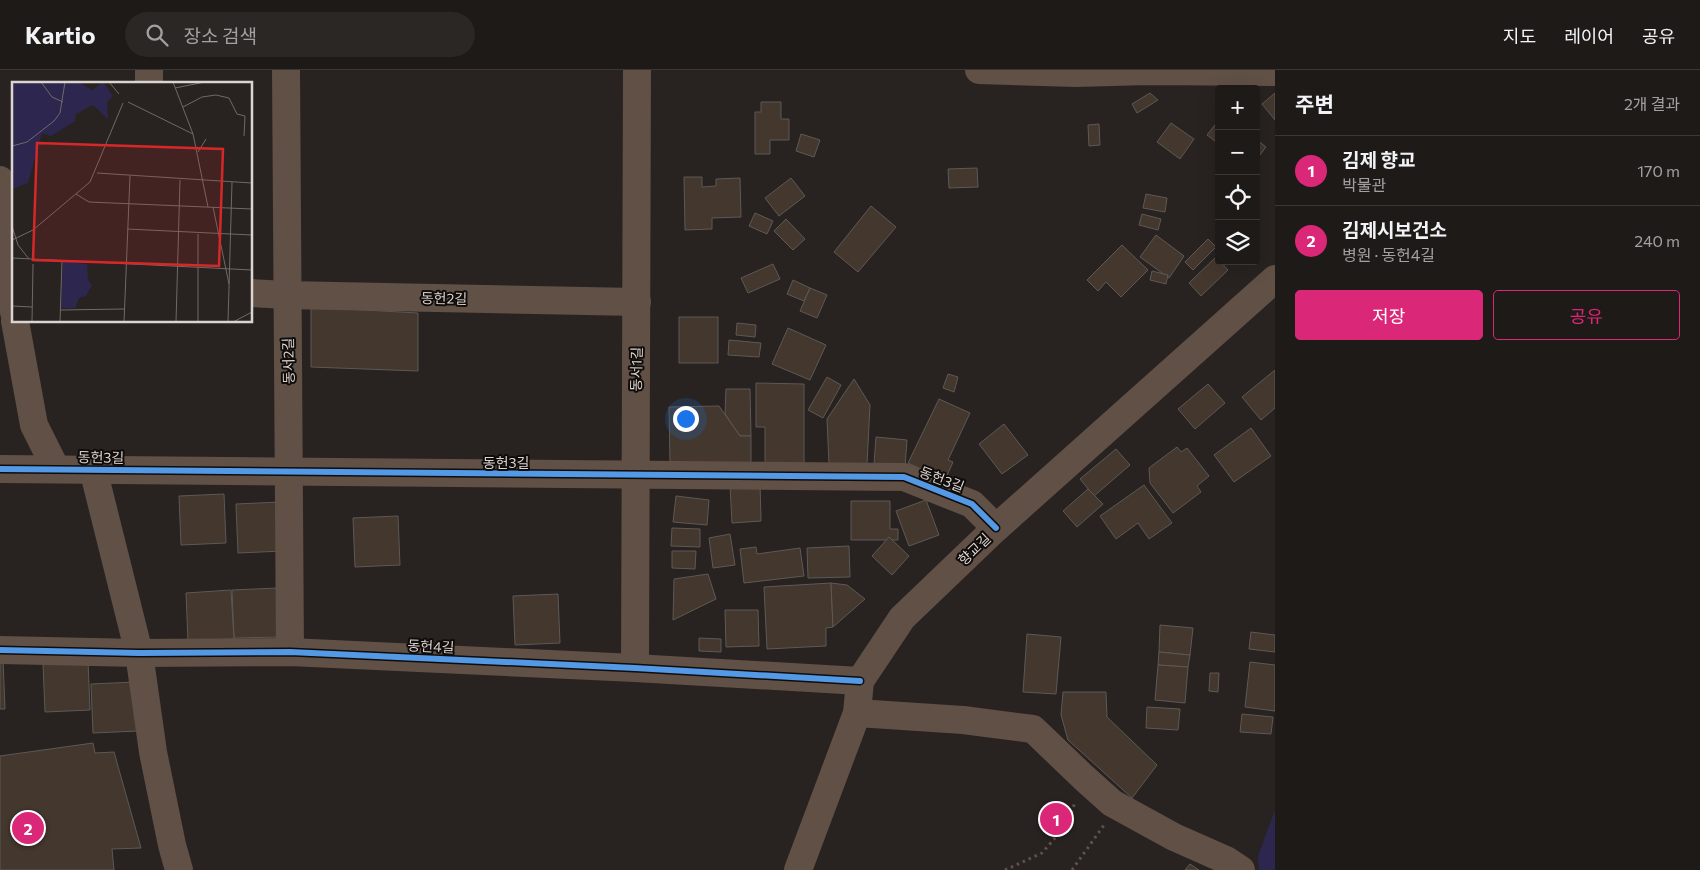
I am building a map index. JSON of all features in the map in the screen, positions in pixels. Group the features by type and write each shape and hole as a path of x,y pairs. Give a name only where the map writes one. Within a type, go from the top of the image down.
{"street":[{"name":"동서2길","path":"286,70 286,295 290,473 290,652"},
{"name":"동서1길","path":"635,668 637,70"},
{"path":"979,70 1275,72"},
{"path":"0,180 4,200 9,294"},
{"name":"향교길","path":"798,870 856,714 860,681 902,618 996,528 1275,279"},
{"name":"동헌2길","path":"252,293 637,302"},
{"path":"15,322 34,425 56,469"},
{"name":"동헌3길","path":"0,469 904,478 972,504 996,528"},
{"path":"93,469 139,653 153,752 176,858 160,870"},
{"name":"동헌4길","path":"0,650 139,653 290,652 635,668 860,681"},
{"path":"856,714 963,720 1033,729 1112,804 1174,837 1226,860 1242,870"}],"path":[{"path":"1005,870 1042,853 1068,822 1083,778"},
{"path":"1072,870 1118,806"}],"shaded area":[{"path":"1275,810 1275,870 1259,870 1258,856"}],"building":[{"path":"1150,93 1158,100 1137,113 1132,104"},
{"path":"1275,93 1275,120 1262,104"},
{"path":"761,102 781,102 781,119 789,119 789,140 770,140 770,154 755,154 755,112 761,112"},
{"path":"1171,123 1194,139 1180,159 1157,142"},
{"path":"1099,124 1100,145 1089,146 1088,125"},
{"path":"1215,125 1215,141 1207,135"},
{"path":"801,134 820,140 814,157 796,151"},
{"path":"1260,142 1266,147 1260,155"},
{"path":"977,168 978,187 949,188 948,169"},
{"path":"684,177 702,177 702,187 716,186 716,179 740,178 741,217 712,218 712,229 685,230"},
{"path":"791,178 805,196 779,216 765,198"},
{"path":"1146,194 1167,198 1165,212 1143,208"},
{"path":"871,206 896,227 858,272 834,252"},
{"path":"755,213 773,221 767,234 749,226"},
{"path":"1142,214 1161,219 1158,230 1139,225"},
{"path":"786,219 805,239 793,250 774,231"},
{"path":"1156,235 1184,256 1169,278 1140,257"},
{"path":"1208,239 1215,246 1193,270 1185,262"},
{"path":"1122,245 1148,270 1121,297 1106,282 1098,291 1087,280"},
{"path":"1215,258 1215,265 1223,265 1228,270 1201,296 1189,283"},
{"path":"773,264 780,279 748,293 741,278"},
{"path":"1152,271 1168,275 1166,284 1150,280"},
{"path":"793,280 810,288 804,301 787,294"},
{"path":"810,288 827,295 817,318 800,311"},
{"path":"311,307 418,313 418,371 311,367"},
{"path":"679,317 718,317 718,363 679,363"},
{"path":"737,323 756,325 755,337 736,335"},
{"path":"788,328 826,345 810,380 772,364"},
{"path":"729,340 761,343 759,357 728,355"},
{"path":"1275,370 1275,408 1261,420 1242,397"},
{"path":"948,374 958,377 954,392 943,388"},
{"path":"827,377 841,385 823,418 808,410"},
{"path":"854,379 870,405 867,464 829,464 827,419"},
{"path":"756,383 804,384 804,463 765,463 765,427 756,427"},
{"path":"1208,384 1225,403 1195,429 1178,409"},
{"path":"726,389 750,389 751,436 740,436 725,414"},
{"path":"939,399 970,413 948,460 953,462 945,480 908,463"},
{"path":"719,406 740,436 751,436 751,463 670,464 669,407"},
{"path":"1004,424 1028,455 1002,474 979,444"},
{"path":"1251,428 1271,456 1234,482 1214,455"},
{"path":"876,437 907,440 905,467 874,464"},
{"path":"1177,447 1181,452 1187,448 1209,476 1197,486 1201,492 1173,513 1150,483 1149,468"},
{"path":"1116,449 1130,465 1094,496 1080,479"},
{"path":"760,483 761,521 732,523 730,485"},
{"path":"1144,485 1172,523 1149,539 1138,523 1116,539 1100,516"},
{"path":"1088,489 1103,504 1077,527 1063,511"},
{"path":"224,494 226,543 181,545 179,496"},
{"path":"676,496 709,500 707,525 673,522"},
{"path":"926,500 939,535 909,546 896,511"},
{"path":"851,501 890,501 890,529 898,529 898,540 851,540"},
{"path":"281,502 283,551 238,553 236,504"},
{"path":"398,516 400,565 355,567 353,518"},
{"path":"672,528 700,529 700,547 671,546"},
{"path":"730,534 735,565 713,568 709,538"},
{"path":"889,537 909,556 892,575 872,556"},
{"path":"849,546 850,577 808,578 807,548"},
{"path":"756,547 757,554 800,548 804,576 744,583 740,549"},
{"path":"672,551 696,551 695,569 672,568"},
{"path":"708,574 716,599 673,620 674,579"},
{"path":"831,583 833,627 826,628 826,646 767,649 764,587"},
{"path":"831,583 847,585 865,599 833,627"},
{"path":"278,588 280,637 234,638 232,590"},
{"path":"231,590 234,639 188,641 186,593"},
{"path":"558,594 560,643 515,645 513,596"},
{"path":"725,610 758,610 759,646 726,647"},
{"path":"1160,625 1193,628 1190,655 1159,652"},
{"path":"1251,632 1275,635 1275,652 1249,649"},
{"path":"1027,634 1061,637 1056,694 1023,692"},
{"path":"699,638 721,639 721,652 699,651"},
{"path":"1159,652 1190,655 1188,667 1158,665"},
{"path":"3,660 5,709 0,709 0,661"},
{"path":"88,661 90,710 45,712 43,663"},
{"path":"1250,662 1275,665 1275,711 1245,707"},
{"path":"1158,665 1188,667 1185,703 1155,700"},
{"path":"1210,673 1219,673 1218,692 1209,691"},
{"path":"136,682 138,731 93,733 91,684"},
{"path":"1063,692 1106,692 1107,717 1157,765 1132,798 1068,740 1061,715"},
{"path":"1147,707 1180,709 1178,730 1146,728"},
{"path":"1242,714 1273,717 1271,734 1240,732"},
{"path":"93,743 95,753 114,752 141,848 112,849 114,870 0,870 0,756"},
{"path":"1190,864 1199,870 1185,870"}],"cycle path":[{"path":"0,469 904,477 972,504 996,528"},
{"path":"0,650 139,653 290,652 635,668 860,681"}],"place":[{"name":"김제 향교","path":"1056,819"},
{"name":"김제시보건소","path":"28,828"}]}
